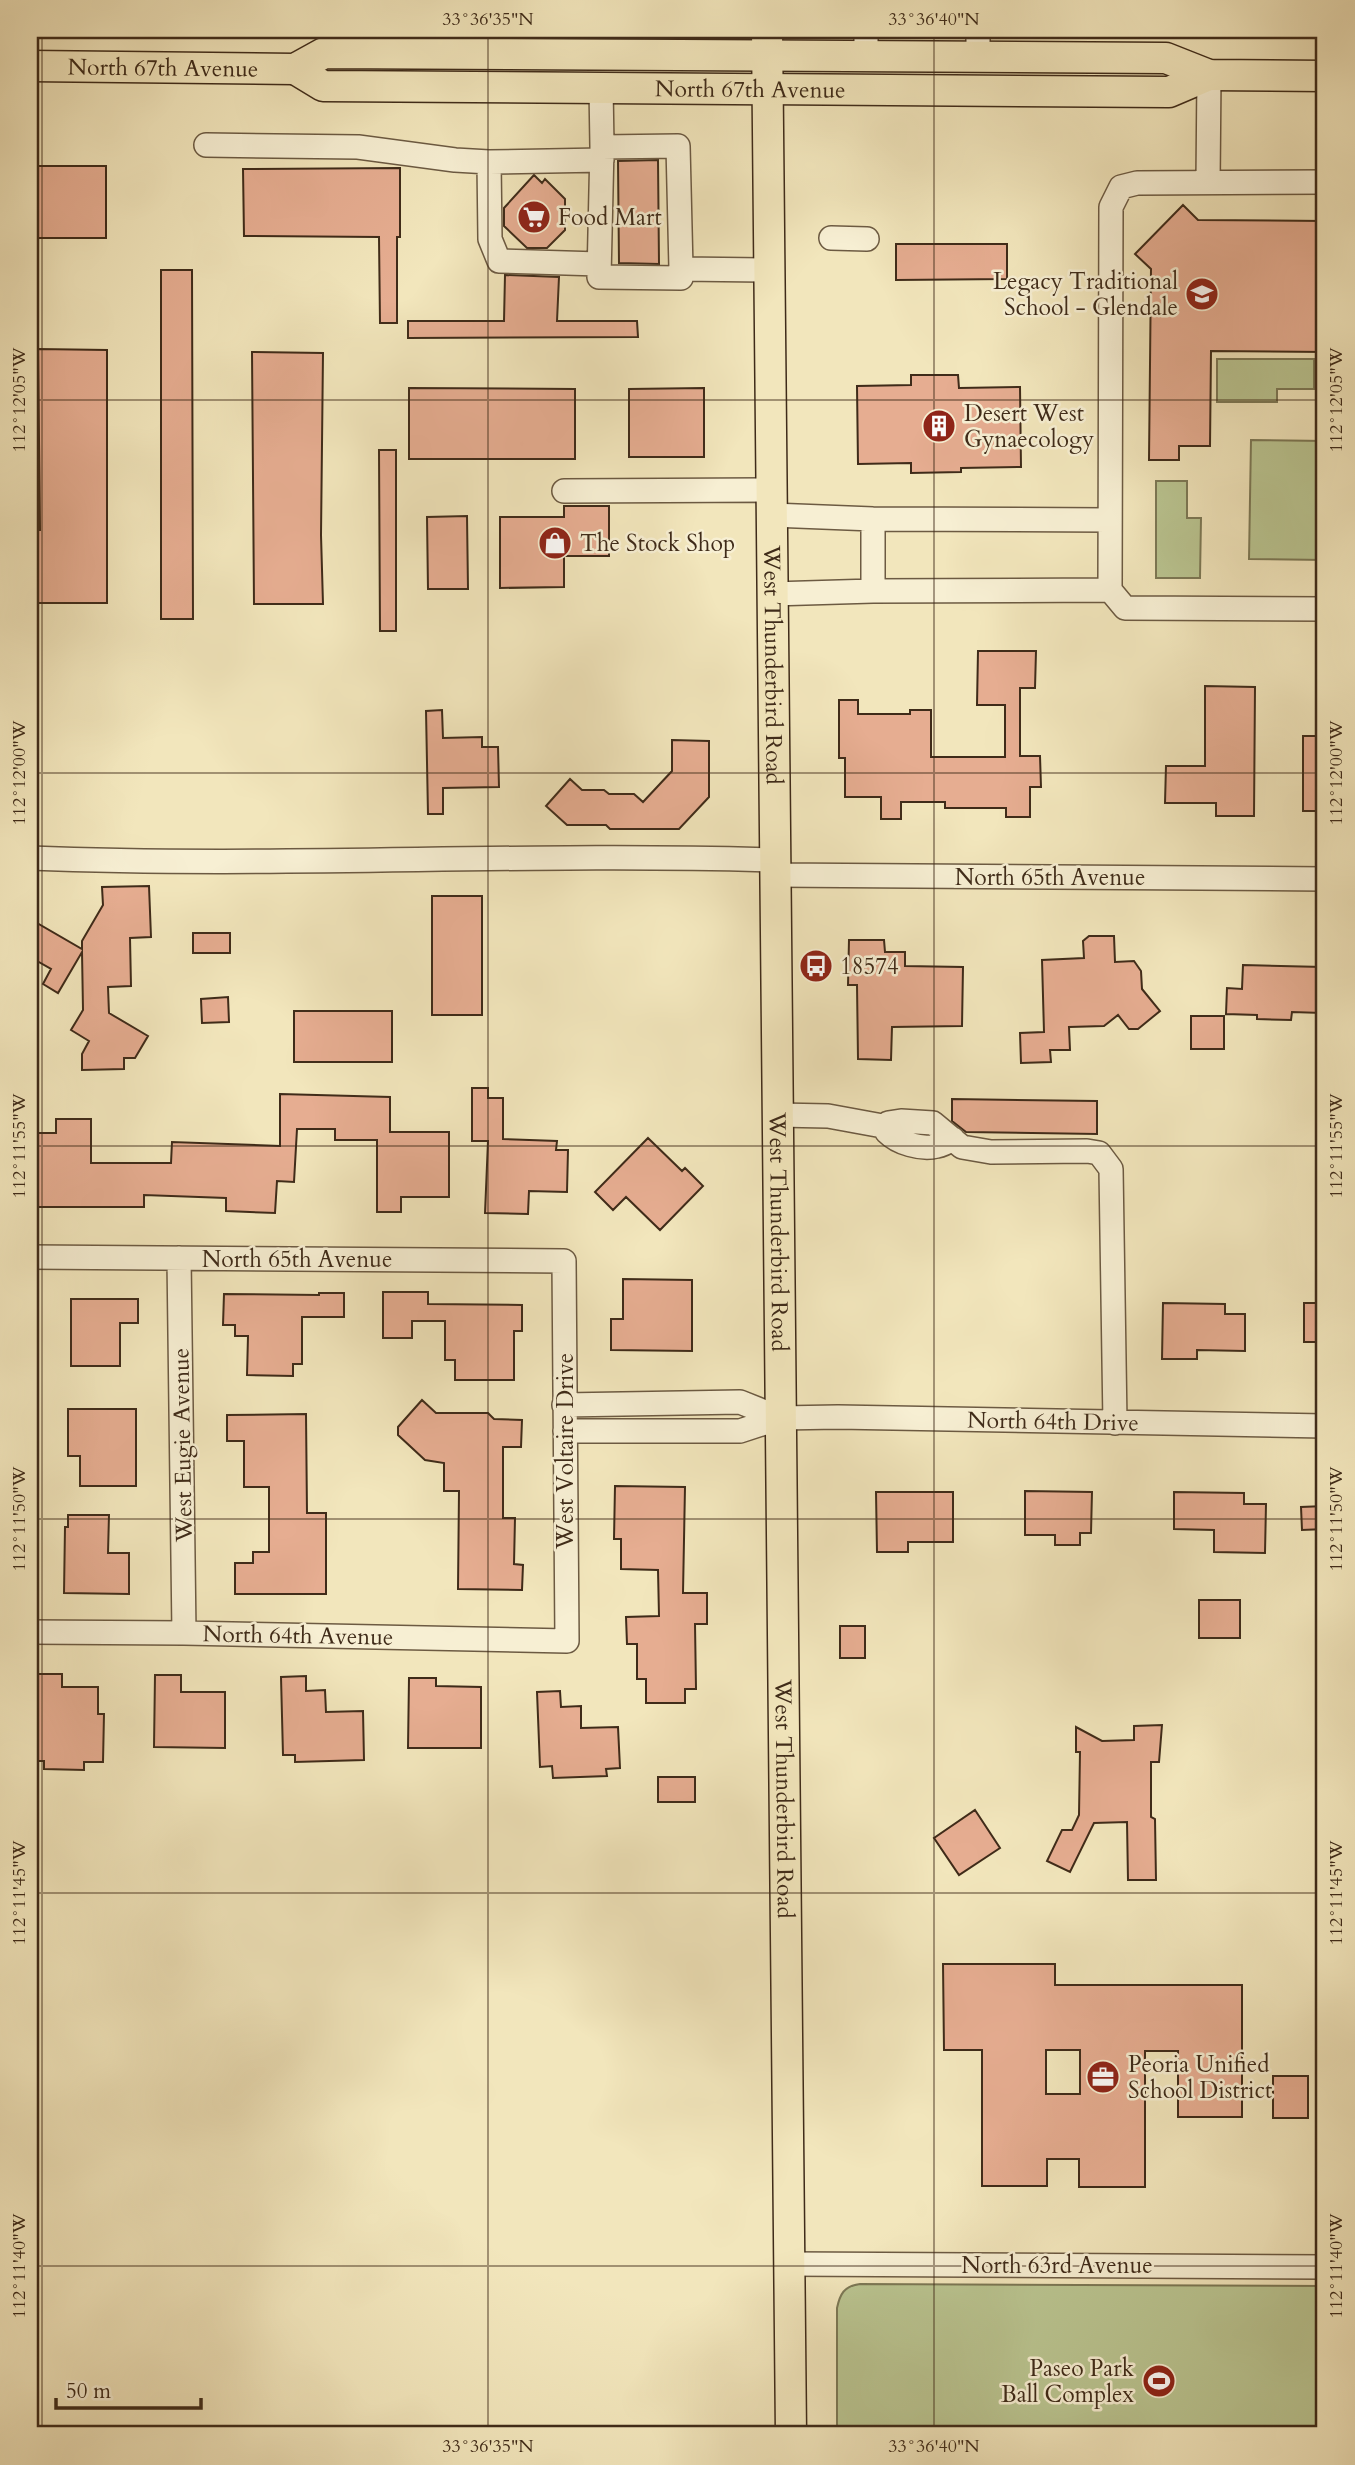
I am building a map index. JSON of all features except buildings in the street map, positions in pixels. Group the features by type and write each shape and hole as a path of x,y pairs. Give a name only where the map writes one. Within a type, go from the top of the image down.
{"main road":[{"name":"North 67th Avenue","path":"30,66 295,69 324,53 452,42 978,43 1166,58 1209,75 1325,76"},
{"name":"West Thunderbird Road","path":"767,43 791,2435"},
{"name":"North 67th Avenue","path":"295,69 323,86 1169,92 1209,75"}],"street":[{"path":"1208,182 1209,75"},
{"path":"206,145 358,147 489,162 602,153 678,146 681,278 599,277 602,153 601,87"},
{"path":"489,162 490,239 499,261 599,264"},
{"path":"1325,182 1137,183 1121,187 1111,207 1109,520 1110,590 1125,608 1325,609"},
{"path":"831,239 867,239"},
{"path":"681,269 769,270"},
{"path":"564,491 772,503 873,519 1109,520"},
{"path":"873,519 873,591"},
{"path":"772,594 1110,590"},
{"name":"North 65th Avenue","path":"30,858 127,861 487,859 775,868 1325,879"},
{"path":"778,1115 828,1116 888,1127 888,1123 901,1121 933,1123 962,1147 991,1152 1099,1153 1111,1169 1115,1423"},
{"name":"North 65th Avenue","path":"30,1257 564,1261"},
{"name":"West Eugie Avenue","path":"179,1258 184,1633"},
{"name":"West Voltaire Drive","path":"564,1261 567,1641"},
{"name":"North 64th Drive","path":"564,1405 740,1402 780,1419"},
{"path":"655,1404 655,1431"},
{"name":"North 64th Drive","path":"565,1431 740,1431 780,1419 1325,1426"},
{"name":"North 64th Avenue","path":"30,1632 567,1641"},
{"name":"North 63rd Avenue","path":"789,2264 1325,2267"}],"green space":[{"path":"1217,359 1314,359 1314,389 1277,389 1277,402 1217,402"},
{"path":"1251,440 1325,441 1325,560 1249,559"},
{"path":"1156,481 1187,481 1187,518 1201,518 1200,578 1156,578"},
{"path":"860,2284 1325,2286 1325,2435 837,2435 837,2308 844,2292"}],"place":[{"name":"Food Mart","path":"534,217"},
{"name":"Legacy Traditional School - Glendale","path":"1202,294"},
{"name":"Desert West Gynaecology","path":"939,426"},
{"name":"The Stock Shop","path":"555,543"},
{"name":"18574","path":"816,966"},
{"name":"Peoria Unified School District","path":"1103,2077"},
{"name":"Paseo Park Ball Complex","path":"1159,2381"}]}
